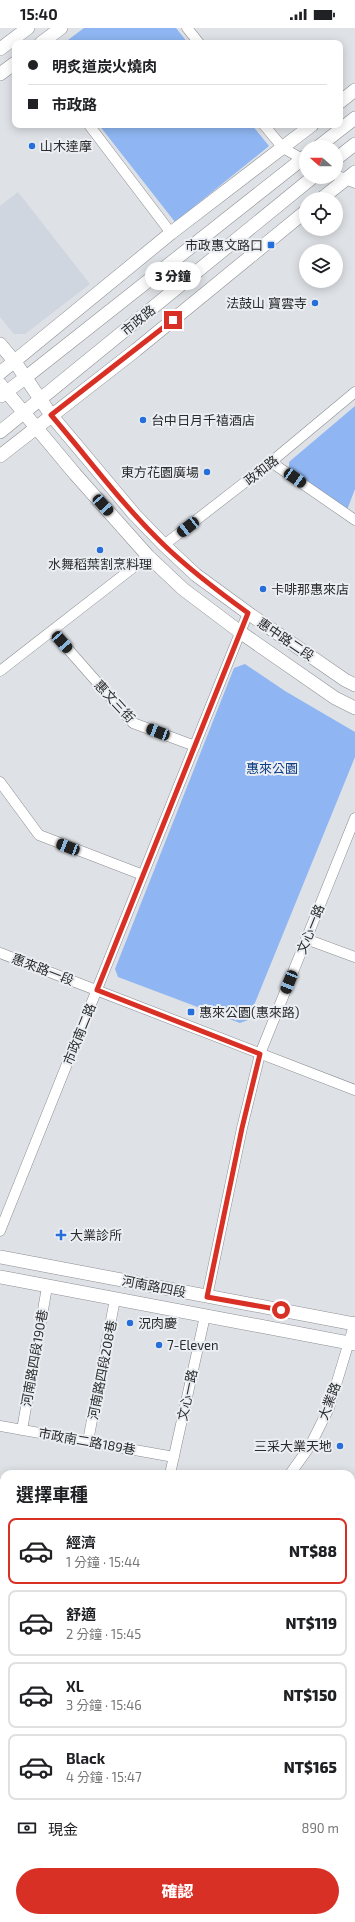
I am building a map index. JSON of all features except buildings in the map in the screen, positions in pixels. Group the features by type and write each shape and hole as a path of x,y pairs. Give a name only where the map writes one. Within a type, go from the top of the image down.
{"street":[{"path":"0,49 28,28"},
{"path":"45,40 61,28"},
{"path":"187,28 197,40"},
{"path":"0,74 12,65"},
{"path":"343,100 355,90"},
{"path":"343,127 355,118"},
{"path":"91,128 171,233"},
{"path":"266,128 283,148 299,156"},
{"path":"0,373 171,233 308,128"},
{"path":"327,140 342,128"},
{"path":"343,153 355,144"},
{"name":"市政路","path":"2,390 26,378 299,164"},
{"path":"330,192 348,177"},
{"name":"市政路","path":"0,432 304,184"},
{"name":"市政路","path":"0,456 136,350 299,217"},
{"name":"惠中路二段","path":"0,344 15,362 51,415 134,514 164,545 196,575 248,613 345,680 355,685"},
{"name":"惠中路二段","path":"2,390 148,556 183,589 240,632 335,698 355,708"},
{"name":"政和路","path":"164,545 271,462 355,392"},
{"path":"271,462 355,520"},
{"path":"0,671 148,556"},
{"name":"市政南二路","path":"0,1231 248,613"},
{"name":"惠文三街","path":"52,631 133,723 194,746"},
{"path":"0,782 39,835 143,875"},
{"name":"文心一路","path":"207,1297 242,1128 260,1054 355,819"},
{"path":"306,939 355,957"},
{"name":"惠來路一段","path":"0,953 355,1090"},
{"name":"河南路四段","path":"0,1257 355,1324"},
{"name":"河南路四段","path":"0,1277 352,1344"},
{"name":"河南路四段190巷","path":"22,1430 47,1286"},
{"name":"河南路四段208巷","path":"88,1441 115,1299"},
{"name":"文心一路","path":"171,1470 205,1316"},
{"name":"大業路","path":"293,1470 310,1446 329,1408 352,1344 355,1324"},
{"name":"市政南二路189巷","path":"0,1426 174,1457"}],"shaded area":[{"path":"18,192 90,284 25,334 14,334 0,317 0,206"}],"green space":[{"path":"84,28 176,28 186,40 68,40"},
{"path":"101,128 254,128 269,146 175,222"},
{"path":"355,406 355,489 347,510 289,469 289,462"},
{"name":"惠來公園","path":"245,664 285,691 355,732 355,757 248,1020 240,1023 118,977 115,969 234,668"}],"place":[{"name":"山木達摩","path":"32,146"},
{"name":"市政惠文路口","path":"271,245"},
{"name":"法鼓山 寶雲寺","path":"315,303"},
{"name":"台中日月千禧酒店","path":"143,420"},
{"name":"東方花園廣場","path":"207,472"},
{"name":"水舞稻葉割烹料理","path":"100,550"},
{"name":"卡啡那惠來店","path":"263,589"},
{"name":"惠來公園(惠來路)","path":"191,1012"},
{"name":"大業診所","path":"61,1235"},
{"name":"況肉慶","path":"130,1323"},
{"name":"7-Eleven","path":"159,1345"},
{"name":"三采大業天地","path":"340,1446"}],"route":[{"path":"173,320 51,415 134,514 164,545 196,575 248,613 97,990 260,1054 242,1128 207,1297 281,1310"}]}
